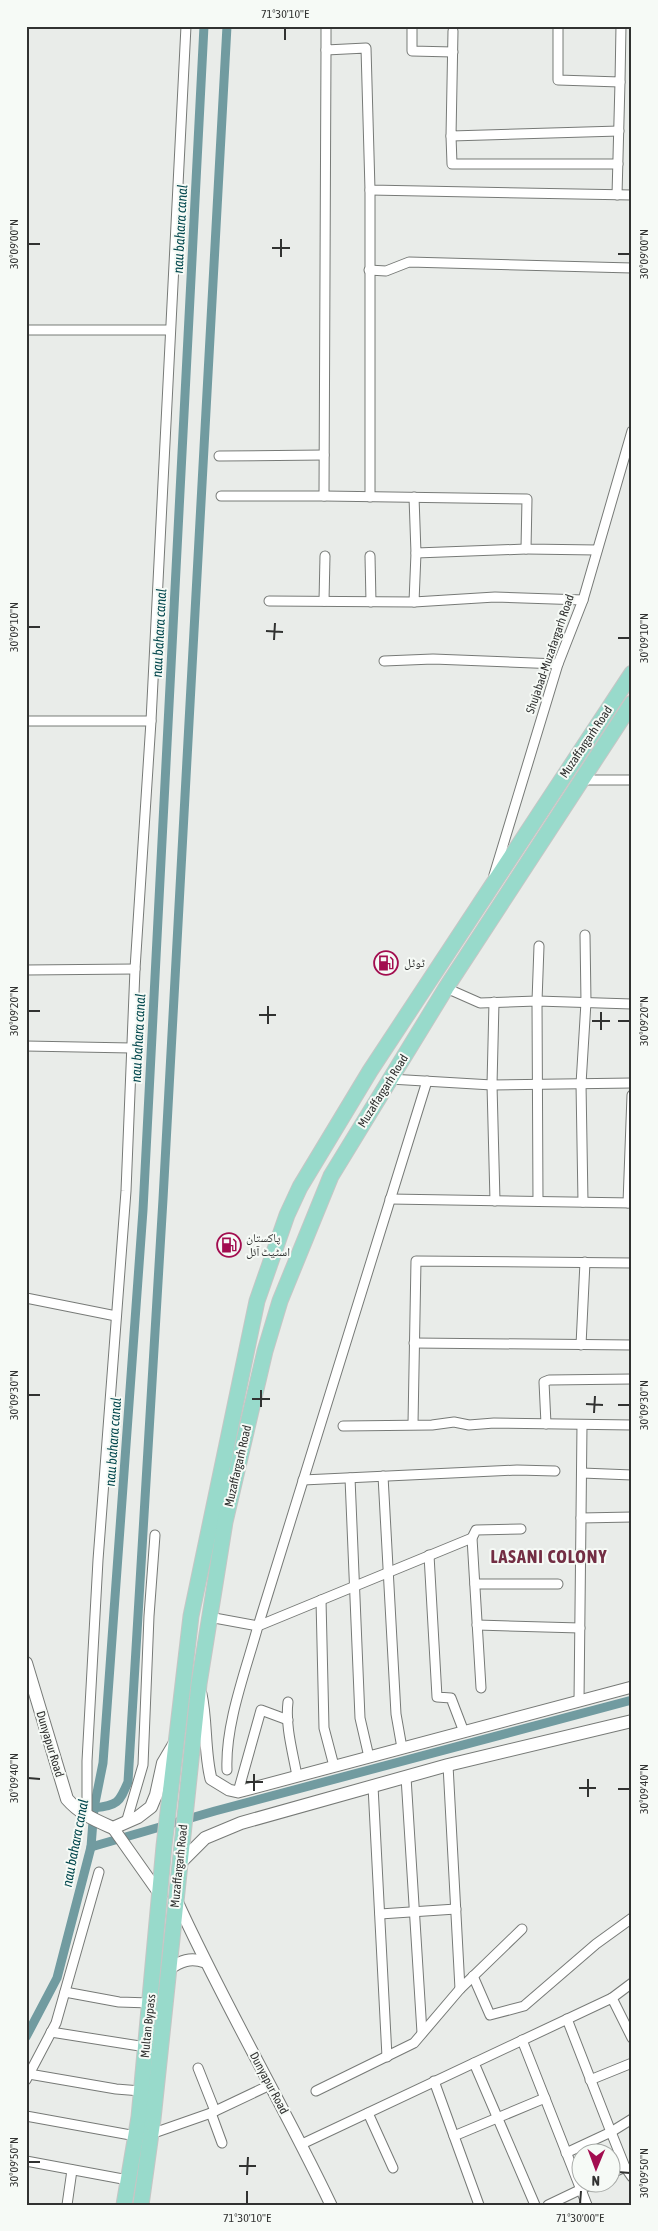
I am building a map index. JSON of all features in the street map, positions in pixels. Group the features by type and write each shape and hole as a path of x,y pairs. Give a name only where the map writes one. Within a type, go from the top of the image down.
{"main road":[{"name":"Muzaffargarh Road","path":"164,1846 191,1616 257,1301 288,1215 300,1187 370,1071 632,673"},
{"name":"Muzaffargarh Road","path":"140,2205 148,2123 169,1969 198,1684 226,1522 263,1360 280,1301 331,1176 446,988 632,703"},
{"path":"219,1479 235,1482"},
{"name":"Dunyapur Road","path":"26,1663 30,1691 67,1799 77,1811 113,1829"},
{"path":"180,1863 205,1838 241,1824 448,1765 632,1721"},
{"path":"113,1829 138,1817 151,1807 156,1795 163,1763 177,1738"},
{"name":"Multan Bypass","path":"124,2205 136,2136 148,2123 141,2090 161,1896 164,1846"}],"street":[{"path":"87,1816 87,1761 98,1560 126,1191 134,969 151,721 186,26"},
{"path":"324,496 326,26"},
{"path":"412,26 412,51 452,52"},
{"path":"558,26 558,80 620,82"},
{"path":"617,195 621,26"},
{"path":"453,31 452,164 618,164"},
{"path":"326,50 366,48 370,190 370,497"},
{"path":"451,136 619,131"},
{"path":"370,190 632,195"},
{"path":"369,270 386,271 409,262 632,268"},
{"path":"26,330 170,330"},
{"name":"Shujabad-Muzafargarh Road","path":"491,885 558,664 583,600 631,437"},
{"path":"219,456 324,455"},
{"path":"221,496 527,499 526,549"},
{"path":"414,498 416,553 414,602"},
{"path":"416,553 526,549 597,550"},
{"path":"324,601 325,556"},
{"path":"370,556 371,602"},
{"path":"269,601 414,602 495,598 583,600"},
{"path":"384,661 433,658 558,664"},
{"path":"26,721 151,721"},
{"path":"581,780 632,780"},
{"path":"583,1202 581,1084 586,1002 585,934"},
{"path":"538,1201 537,1001 539,946"},
{"path":"26,970 134,969"},
{"path":"446,988 480,1003 537,1001 632,1004"},
{"path":"494,1002 492,1085 495,1200"},
{"path":"26,1046 130,1048"},
{"path":"390,1079 492,1085 632,1083"},
{"path":"226,1770 226,1755 234,1715 258,1626 427,1081"},
{"path":"390,1199 630,1203 632,1095"},
{"path":"413,1424 416,1262 632,1263"},
{"path":"581,1345 585,1262"},
{"path":"26,1298 116,1316"},
{"path":"414,1343 632,1345"},
{"path":"546,1424 544,1382 549,1380 632,1379"},
{"path":"343,1426 454,1422 469,1425 494,1423 632,1426"},
{"path":"579,1701 582,1425"},
{"path":"303,1480 554,1470"},
{"path":"582,1474 632,1475"},
{"path":"383,1476 396,1714 402,1748"},
{"path":"350,1478 360,1718 369,1757"},
{"path":"581,1518 632,1517"},
{"path":"481,1688 472,1538 476,1530 521,1530"},
{"path":"126,1823 135,1798 143,1765 149,1616 155,1535"},
{"path":"209,1617 258,1626 472,1538"},
{"path":"429,1556 437,1697 451,1698 464,1732"},
{"path":"474,1584 558,1584"},
{"path":"320,1600 324,1728 334,1766"},
{"path":"477,1625 580,1628"},
{"path":"198,1684 204,1708 207,1763 211,1779 229,1790 238,1792 632,1687"},
{"path":"288,1702 288,1720 297,1776"},
{"path":"238,1792 261,1710 288,1720"},
{"path":"448,1765 460,1989"},
{"path":"406,1777 422,2033"},
{"path":"373,1786 387,2057"},
{"path":"113,1829 161,1896"},
{"path":"99,1872 65,1992 51,2032 28,2078 116,2089 141,2090"},
{"name":"Dunyapur Road","path":"176,1899 205,1962 302,2144 331,2205"},
{"path":"380,1914 456,1909"},
{"path":"474,1976 490,2015 524,2006 596,1944 632,1918"},
{"path":"316,2091 414,2043 460,1989 522,1929"},
{"path":"169,1969 188,1960 205,1962"},
{"path":"302,2144 612,1998 632,1983"},
{"path":"65,1992 118,2002 150,2003"},
{"path":"612,1998 632,2038"},
{"path":"567,2019 625,2167 632,2177"},
{"path":"51,2032 146,2047"},
{"path":"522,2040 570,2163"},
{"path":"590,2080 632,2062"},
{"path":"474,2063 535,2205"},
{"path":"198,2068 222,2143"},
{"path":"434,2081 479,2205"},
{"path":"148,2123 213,2112 270,2085"},
{"path":"454,2136 545,2098"},
{"path":"368,2113 393,2168"},
{"path":"26,2116 136,2136"},
{"path":"566,2153 611,2132 632,2119"},
{"path":"26,2161 128,2180"},
{"path":"620,2169 625,2167"},
{"path":"66,2205 72,2170"},
{"path":"553,2204 571,2194"}],"waterway":[{"name":"nau bahara canal","path":"26,2037 57,1978 91,1847 94,1808 103,1763 143,1210 204,26"},
{"path":"94,1808 108,1806 117,1802 128,1782 163,1199 227,26"},
{"path":"91,1847 215,1811 632,1700"}],"place":[{"name":"ٹوٹل","path":"386,963"},
{"name":"پاکستان اسٹیٹ آئل","path":"229,1245"}],"district":[{"name":"LASANI COLONY","path":"549,1557"}]}
